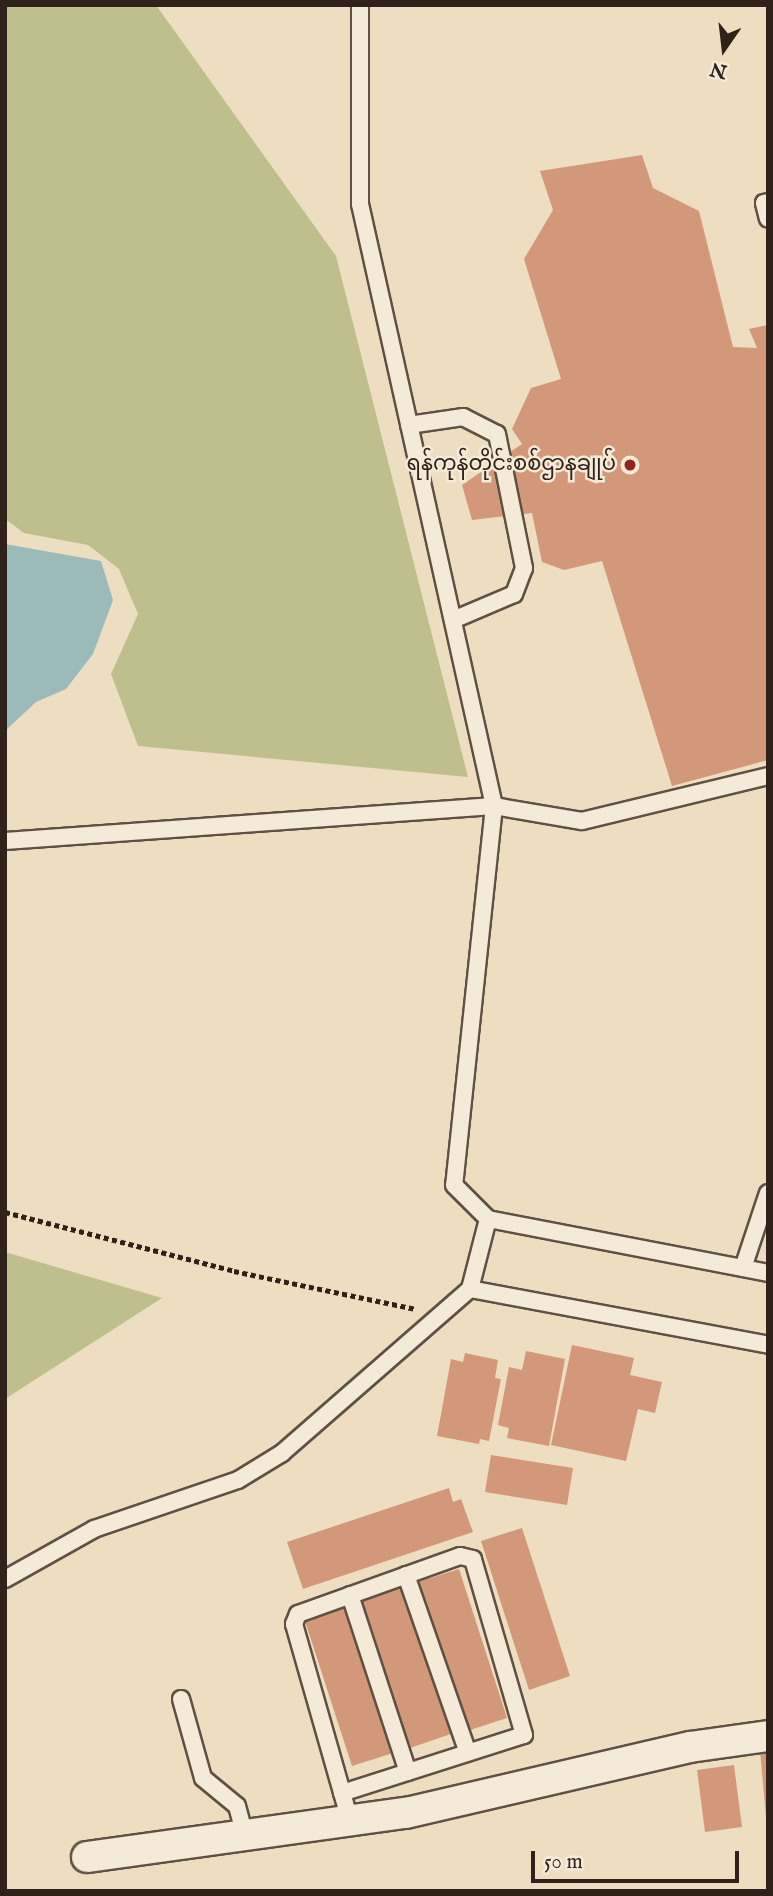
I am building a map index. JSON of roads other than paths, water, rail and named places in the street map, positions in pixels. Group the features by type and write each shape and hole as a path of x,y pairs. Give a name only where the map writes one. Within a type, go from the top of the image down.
{"street":[{"path":"87,1857 407,1814 691,1748 768,1736"}],"lane":[{"path":"360,5 360,204 494,806 454,1185 488,1219 768,1273"},
{"path":"768,202 764,203 768,219"},
{"path":"409,425 463,417 497,434 524,568 514,594 453,620"},
{"path":"5,841 494,806 582,821 768,776"},
{"path":"743,1268 768,1193"},
{"path":"5,1579 94,1529 239,1480 282,1453 445,1314 470,1289 488,1219"},
{"path":"470,1289 768,1345"},
{"path":"342,1793 524,1735 473,1559 460,1556 298,1614 295,1624 342,1793 350,1821"},
{"path":"406,1575 468,1753"},
{"path":"350,1595 408,1772"},
{"path":"181,1699 203,1778 237,1806 245,1836"}],"water":[{"path":"5,544 101,561 113,600 93,654 66,689 36,702 5,731"}],"place":[{"name":"ရန်ကုန်တိုင်းစစ်ဌာနချုပ်","path":"630,465"}]}
